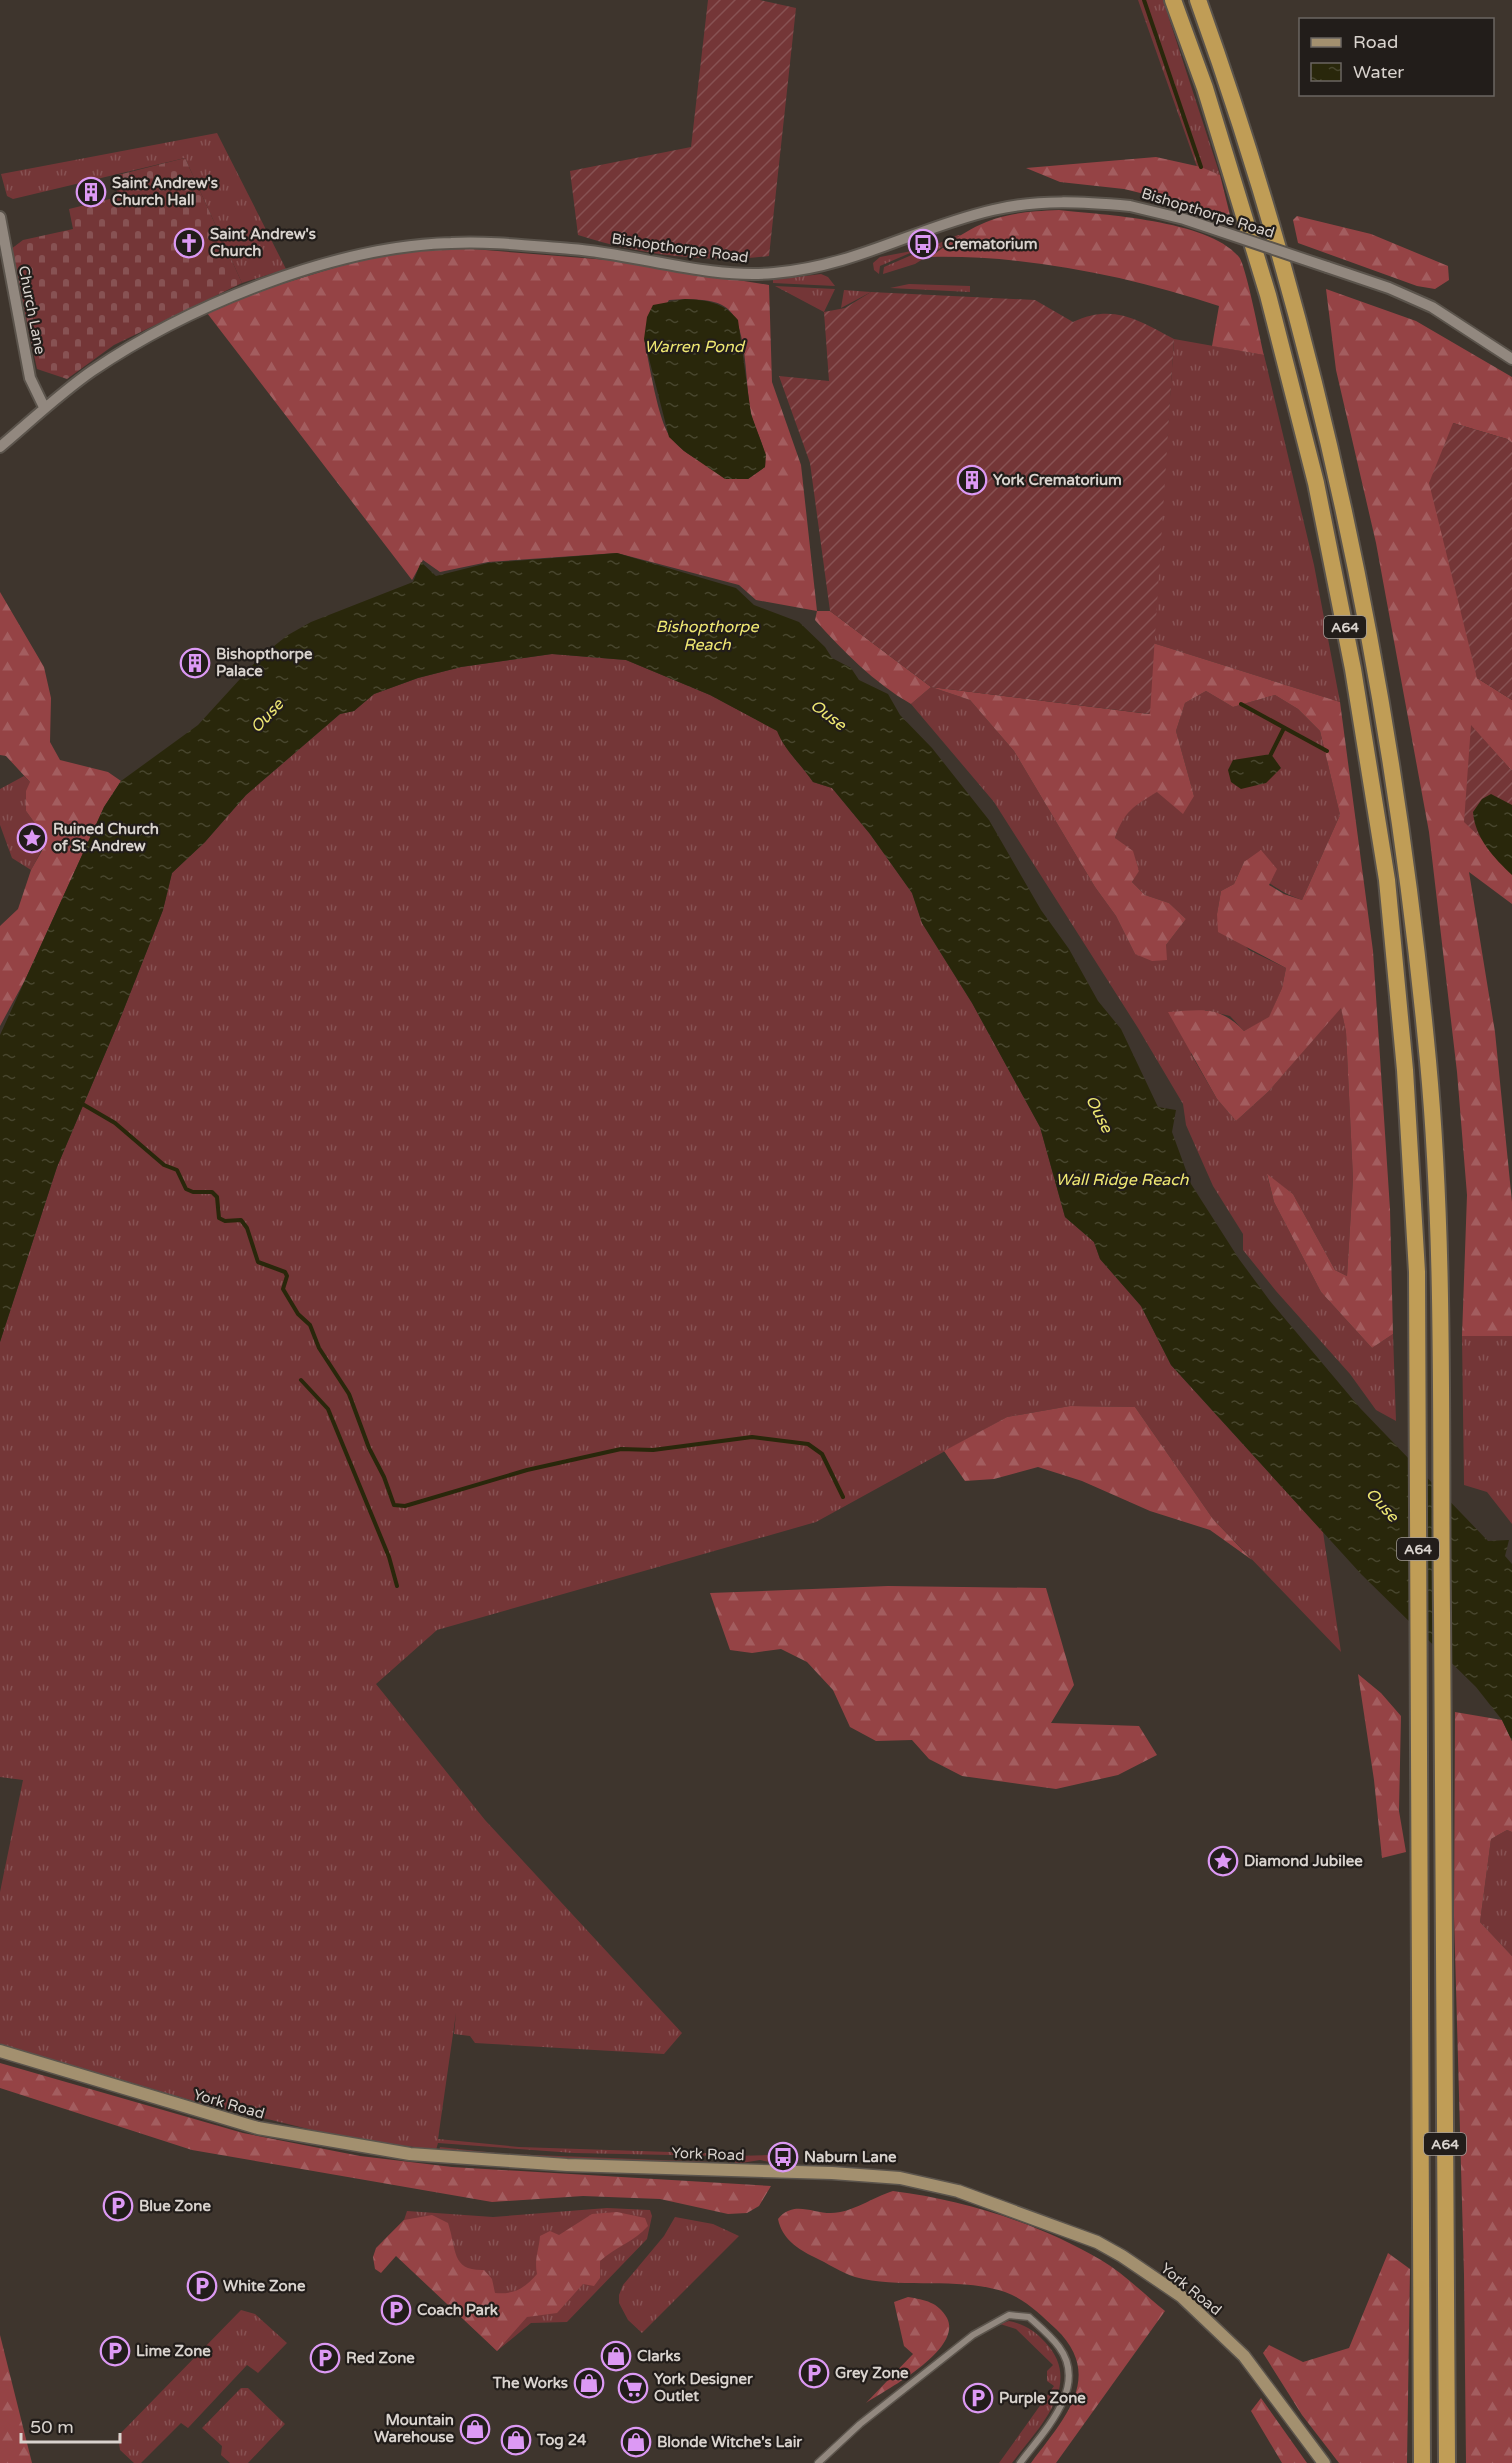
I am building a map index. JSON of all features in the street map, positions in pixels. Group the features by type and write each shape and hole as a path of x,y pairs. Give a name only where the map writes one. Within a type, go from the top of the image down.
{"highway":[{"name":"A64","path":"1173,0 1204,88 1269,295 1316,483 1353,669 1387,880 1406,1070 1417,1272 1422,2463"},
{"name":"A64","path":"1197,0 1227,82 1291,291 1337,476 1375,661 1411,898 1428,1069 1439,1273 1447,2463"}],"main road":[{"name":"York Road","path":"0,2051 258,2128 410,2154 567,2165 844,2174 900,2178 958,2192 1097,2242 1122,2256 1180,2296 1255,2369 1324,2463"}],"street":[{"name":"Bishopthorpe Road","path":"0,447 44,407 119,354 185,317 255,287 368,253 451,243 517,245 626,255 703,269 771,273 832,264 993,210 1074,201 1130,206 1184,219 1389,288 1432,307 1512,359"},
{"name":"Church Lane","path":"0,217 30,378 44,407"},
{"path":"818,2463 860,2424 973,2335 1009,2315 1029,2317 1060,2348 1068,2364 1069,2379 1065,2400 1020,2463"}],"green space":[{"path":"708,0 760,0 796,8 769,256 721,259 672,256 601,242 578,235 570,171 691,147"},
{"path":"1138,0 1163,0 1220,175 1197,167"},
{"path":"217,133 286,269 242,283 185,158 13,199 7,196 1,174"},
{"path":"1156,157 1201,167 1220,175 1230,215 1124,189 1060,182 1026,168"},
{"path":"185,158 242,283 114,345 67,379 37,369 11,249 23,240 73,229 69,209 118,197 114,176"},
{"path":"1059,210 1128,217 1181,227 1205,235 1224,245 1239,257 1242,263 1264,355 1212,346 1219,306 1184,295 1113,277 1040,264 967,257 931,257 962,234 990,220 1021,213"},
{"path":"1297,216 1371,234 1448,266 1449,280 1435,289 1417,286 1298,243 1293,220"},
{"path":"961,235 915,264 883,274 884,267"},
{"path":"448,247 620,261 769,285 772,382 801,465 817,611 756,600 739,585 617,553 488,562 440,572 423,560 412,580 207,313 259,291 369,257","holes":["669,300 714,302 725,306 740,330 751,413 763,446 765,459 765,467 748,479 707,464 687,453 671,438 662,419 644,339"]},
{"path":"917,250 880,266 879,274 874,270 873,263 880,257"},
{"path":"821,274 828,277 835,286 773,283 773,280"},
{"path":"909,284 970,286 970,292 890,288"},
{"path":"775,286 835,289 824,312"},
{"path":"1326,289 1416,321 1512,377 1512,443 1507,439 1453,423 1477,678 1512,700 1512,771 1471,726 1512,868 1512,904 1469,872 1495,1032 1512,1202 1512,1336 1462,1336 1467,1195 1457,1072 1429,832 1376,543 1336,370"},
{"path":"844,290 871,292 841,308"},
{"path":"871,292 1035,300 1073,322 1087,316 1101,314 1125,316 1174,339 1150,714 931,687 830,611 810,463 779,376 829,381 824,312 845,308"},
{"path":"1174,339 1264,355 1314,565 1340,702 1153,643"},
{"path":"1453,423 1507,439 1512,443 1512,700 1477,678 1429,483"},
{"path":"0,592 44,667 51,698 50,742 60,760 108,772 121,781 104,807 25,980 0,1026 0,926 18,909 31,870 44,847 42,833 26,811 26,791 30,782 6,756 0,755"},
{"path":"817,611 830,611 931,687 911,704 860,666 815,620"},
{"path":"1153,643 1340,702 1373,951 1390,1209 1393,1334 1372,1348 1321,1292 1274,1202 1267,1174 1293,1194 1335,1270 1347,1276 1353,1179 1346,1032 1341,1008 1269,1091 1236,1121 1217,1099 1168,1012 1200,1010 1218,1013 1244,1031 1269,1017 1282,988 1286,968 1218,932 1217,914 1221,891 1234,884 1244,862 1261,850 1277,869 1269,885 1284,894 1302,900 1340,815 1320,731 1298,709 1275,695 1233,707 1206,691 1185,703 1176,731 1194,796 1183,814 1157,792 1126,815 1115,838 1133,851 1139,871 1132,882 1145,895 1169,903 1186,919 1166,945 1167,960 1152,961 1135,954 1116,916 1095,887 1014,751 970,700 931,687 1149,714"},
{"path":"552,654 626,660 710,695 778,731 789,751 813,782 832,788 870,834 912,893 922,923 972,1003 1040,1127 1065,1217 1094,1242 1100,1259 1141,1306 1171,1365 1323,1532 1341,1652 1213,1519 1135,1407 1070,1406 1007,1417 816,1522 437,1630 376,1684 485,1820 682,2033 664,2054 475,2043 470,2036 454,2034 456,2013 438,2139 519,2147 731,2154 731,2168 728,2158 720,2156 574,2153 438,2143 436,2150 341,2137 190,2100 0,2044 0,1892 23,1780 0,1777 0,1342 57,1167 163,910 172,873 205,842 246,795 340,714 354,711 374,694 418,678 461,667"},
{"path":"931,687 970,700 1014,751 1095,887 1116,916 1135,954 1166,945 1186,919 1169,903 1145,895 1132,882 1139,870 1115,838 1121,820 1133,806 1158,791 1194,796 1176,731 1185,703 1206,691 1233,707 1275,695 1298,709 1320,731 1340,815 1302,900 1271,884 1244,862 1234,884 1221,891 1217,914 1249,950 1286,968 1282,988 1269,1018 1244,1031 1230,1016 1205,1010 1191,1054 1217,1099 1236,1121 1269,1091 1341,1007 1346,1032 1353,1179 1347,1276 1335,1270 1293,1194 1267,1175 1274,1202 1321,1292 1372,1348 1393,1334 1396,1421 1376,1410 1350,1374 1276,1291 1243,1250 1243,1234 1213,1186 1186,1125 1183,1104 1138,1028 994,802 911,704"},
{"path":"1471,725 1512,771 1512,868 1464,822"},
{"path":"24,776 31,783 26,811 38,828 42,840 40,852 31,870 12,858 0,825 0,789"},
{"path":"1462,1336 1512,1336 1512,1524 1487,1492 1464,1485"},
{"path":"1070,1406 1135,1407 1213,1519 1252,1560 1210,1530 1150,1511 1082,1481 1038,1467 994,1479 965,1481 944,1451 1007,1417"},
{"path":"888,1586 1046,1588 1074,1685 1051,1723 1139,1726 1157,1755 1118,1775 1056,1789 962,1776 929,1759 912,1740 876,1741 850,1727 833,1690 807,1662 781,1649 752,1653 730,1650 710,1593"},
{"path":"1358,1674 1381,1693 1401,1716 1399,1811 1406,1852 1382,1858 1374,1780"},
{"path":"1455,1712 1502,1720 1512,1741 1512,1832 1507,1830 1491,1839 1480,1922 1512,1956 1512,2463 1466,2463 1464,2274 1454,1916"},
{"path":"1507,1830 1512,1832 1512,1956 1480,1922 1491,1839"},
{"path":"0,2063 243,2133 360,2156 452,2167 771,2186 759,2206 747,2213 728,2214 660,2199 583,2196 492,2202 192,2150 0,2088"},
{"path":"440,2147 505,2154 712,2162 719,2163 720,2166 439,2151"},
{"path":"736,2156 774,2156 770,2162 760,2160 735,2164"},
{"path":"893,2191 973,2207 1052,2235 1109,2265 1165,2311 1056,2463 1031,2463 1066,2415 1074,2398 1078,2381 1078,2364 1071,2347 1039,2313 1012,2295 987,2287 892,2283 855,2277 797,2247 787,2238 778,2219 784,2213 796,2209 839,2212 855,2208"},
{"path":"607,2208 650,2210 652,2216 647,2239 567,2322 531,2323 497,2351 383,2241 404,2220 407,2211 493,2217"},
{"path":"617,2212 645,2218 648,2226 600,2261 600,2278 594,2286 583,2284 557,2313 527,2317 497,2351 396,2256 381,2273 375,2269 373,2257 376,2248 404,2220 432,2215 448,2223 460,2263 466,2267 484,2270 492,2279 495,2293 513,2292 523,2287 537,2274 536,2259 540,2236 550,2231 559,2235 592,2214"},
{"path":"675,2217 713,2224 739,2236 642,2333 628,2320 619,2303 619,2295 623,2285 664,2236"},
{"path":"1388,2253 1410,2269 1407,2463 1339,2463 1302,2415 1263,2353 1269,2345 1303,2362 1349,2348"},
{"path":"908,2297 920,2299 939,2308 947,2318 949,2330 944,2342 921,2367 866,2403 913,2354 904,2346 894,2302"},
{"path":"241,2310 255,2314 287,2343 258,2373 247,2365 188,2428 181,2423 141,2463 134,2463 120,2450 118,2436"},
{"path":"1009,2321 1033,2331 1045,2342 1056,2358 1060,2374 1059,2390 1044,2420 1012,2463 999,2463 1054,2386 1047,2381 1047,2371 1053,2365 1016,2329 1000,2324"},
{"path":"0,2335 32,2463 0,2463"},
{"path":"241,2388 248,2388 285,2424 248,2463 230,2463 221,2455 222,2446 202,2428"},
{"path":"1261,2398 1307,2463 1282,2463 1251,2411"}],"water":[{"name":"Warren Pond","path":"685,299 714,303 726,309 738,320 751,414 766,455 765,467 748,479 725,479 684,451 669,437 644,339 647,317 653,305"},
{"path":"617,553 736,588 754,605 799,622 825,647 832,658 851,668 859,680 888,694 900,715 932,748 989,820 1041,910 1069,949 1098,1001 1121,1029 1158,1107 1176,1110 1172,1132 1191,1184 1239,1259 1270,1301 1360,1408 1488,1541 1509,1540 1505,1556 1512,1564 1512,1741 1502,1720 1476,1687 1361,1574 1171,1365 1141,1306 1100,1259 1094,1242 1065,1217 1040,1127 972,1003 922,923 912,893 870,834 832,788 813,782 777,731 710,695 626,660 552,654 461,667 418,678 374,694 354,711 340,714 246,795 205,842 172,873 163,910 57,1167 0,1342 0,1035 104,807 121,781 198,725 260,657 288,635 311,622 413,582 421,562 436,576 488,563"},
{"path":"1271,754 1281,768 1266,783 1241,789 1231,782 1228,770 1233,760"},
{"path":"1491,794 1512,805 1512,875 1486,847 1477,830 1473,812 1482,799"}],"waterway":[{"path":"1144,0 1201,167"},
{"path":"1241,704 1327,751"},
{"path":"1271,754 1284,728"},
{"path":"79,1102 115,1123 164,1165 177,1170 186,1189 193,1192 212,1192 217,1197 219,1218 225,1221 241,1220 247,1228 258,1262 285,1272 287,1276 283,1289 298,1314 310,1325 319,1348 349,1394 394,1505 405,1506 527,1470 621,1449 653,1450 752,1437 808,1444 822,1454 843,1497"},
{"path":"301,1380 328,1409 389,1557 397,1586"}],"place":[{"name":"Saint Andrew's Church Hall","path":"91,192"},
{"name":"Saint Andrew's Church","path":"189,243"},
{"name":"Crematorium","path":"923,244"},
{"name":"York Crematorium","path":"972,480"},
{"name":"Bishopthorpe Palace","path":"195,663"},
{"name":"Ruined Church of St Andrew","path":"32,838"},
{"name":"Diamond Jubilee","path":"1223,1861"},
{"name":"Naburn Lane","path":"783,2157"},
{"name":"Blue Zone","path":"118,2206"},
{"name":"White Zone","path":"202,2286"},
{"name":"Coach Park","path":"396,2310"},
{"name":"Lime Zone","path":"115,2351"},
{"name":"Clarks","path":"616,2356"},
{"name":"Red Zone","path":"325,2358"},
{"name":"Grey Zone","path":"814,2373"},
{"name":"The Works","path":"589,2383"},
{"name":"York Designer Outlet","path":"633,2388"},
{"name":"Purple Zone","path":"978,2398"},
{"name":"Mountain Warehouse","path":"475,2429"},
{"name":"Tog 24","path":"516,2440"},
{"name":"Blonde Witche's Lair","path":"636,2442"}],"water label":[{"name":"Bishopthorpe Reach","path":"707,636"},
{"name":"Ouse","path":"828,715"},
{"name":"Ouse","path":"267,716"},
{"name":"Ouse","path":"1099,1114"},
{"name":"Wall Ridge Reach","path":"1122,1180"},
{"name":"Ouse","path":"1382,1505"}]}
